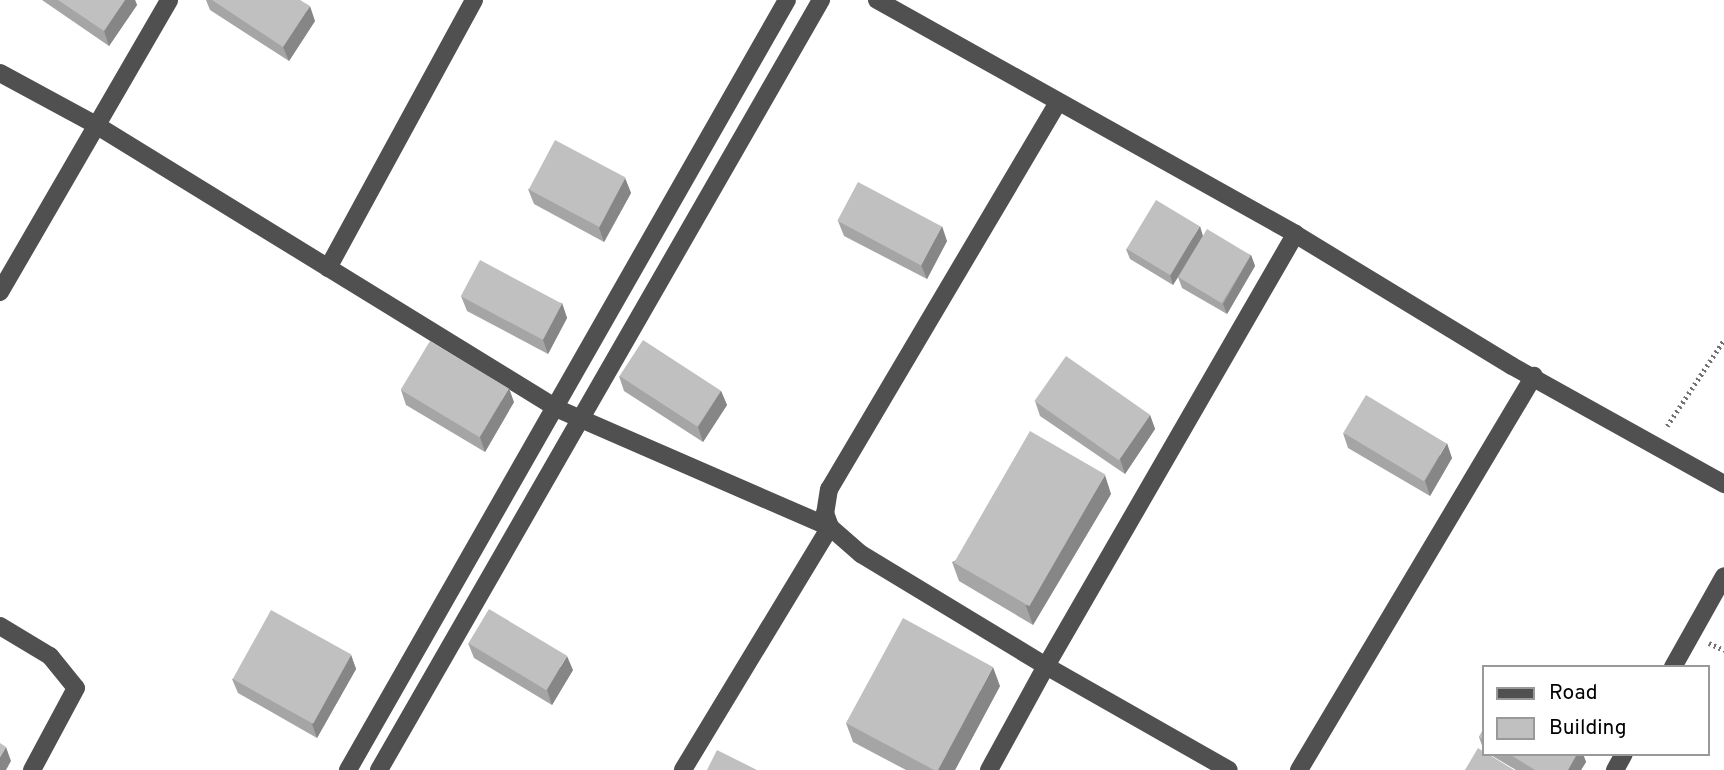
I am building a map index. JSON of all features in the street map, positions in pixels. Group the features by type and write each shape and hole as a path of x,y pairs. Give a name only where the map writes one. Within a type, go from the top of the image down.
{"street":[{"path":"0,292 169,0"},
{"path":"328,268 474,0"},
{"path":"348,770 558,408 787,0"},
{"path":"379,770 821,0"},
{"path":"877,0 1057,104 1295,234 1534,376 1724,484"},
{"path":"0,73 96,125 558,408 830,527 861,554 1046,666 1229,770"},
{"path":"830,527 825,513 830,489 1057,104"},
{"path":"989,770 1295,234"},
{"path":"1299,770 1534,376"},
{"path":"683,770 830,527"},
{"path":"1675,665 1724,576"},
{"path":"0,626 50,656 76,688 32,770"}],"path":[{"path":"1655,444 1724,340"}],"building":[{"path":"58,0 125,0 104,31"},
{"path":"212,0 300,0 310,6 283,47"},
{"path":"555,140 626,178 599,227 529,189"},
{"path":"858,182 942,227 921,265 837,221"},
{"path":"1156,200 1200,226 1170,275 1127,249"},
{"path":"1207,229 1251,255 1222,303 1178,277"},
{"path":"480,260 562,304 543,340 461,296"},
{"path":"643,340 721,391 698,427 620,376"},
{"path":"430,341 509,388 480,437 401,390"},
{"path":"1066,356 1150,415 1119,460 1034,401"},
{"path":"1366,395 1447,443 1424,481 1343,433"},
{"path":"1030,431 1105,474 1029,606 954,563"},
{"path":"489,609 567,656 546,690 468,643"},
{"path":"271,610 351,655 313,724 233,679"},
{"path":"903,618 993,667 938,770 846,723"},
{"path":"0,743 6,747 0,757"},
{"path":"1478,748 1482,751 1482,756 1491,756 1514,770 1465,770"},
{"path":"717,750 757,770 707,770"},
{"path":"1512,756 1576,756 1568,770 1535,770"}]}
